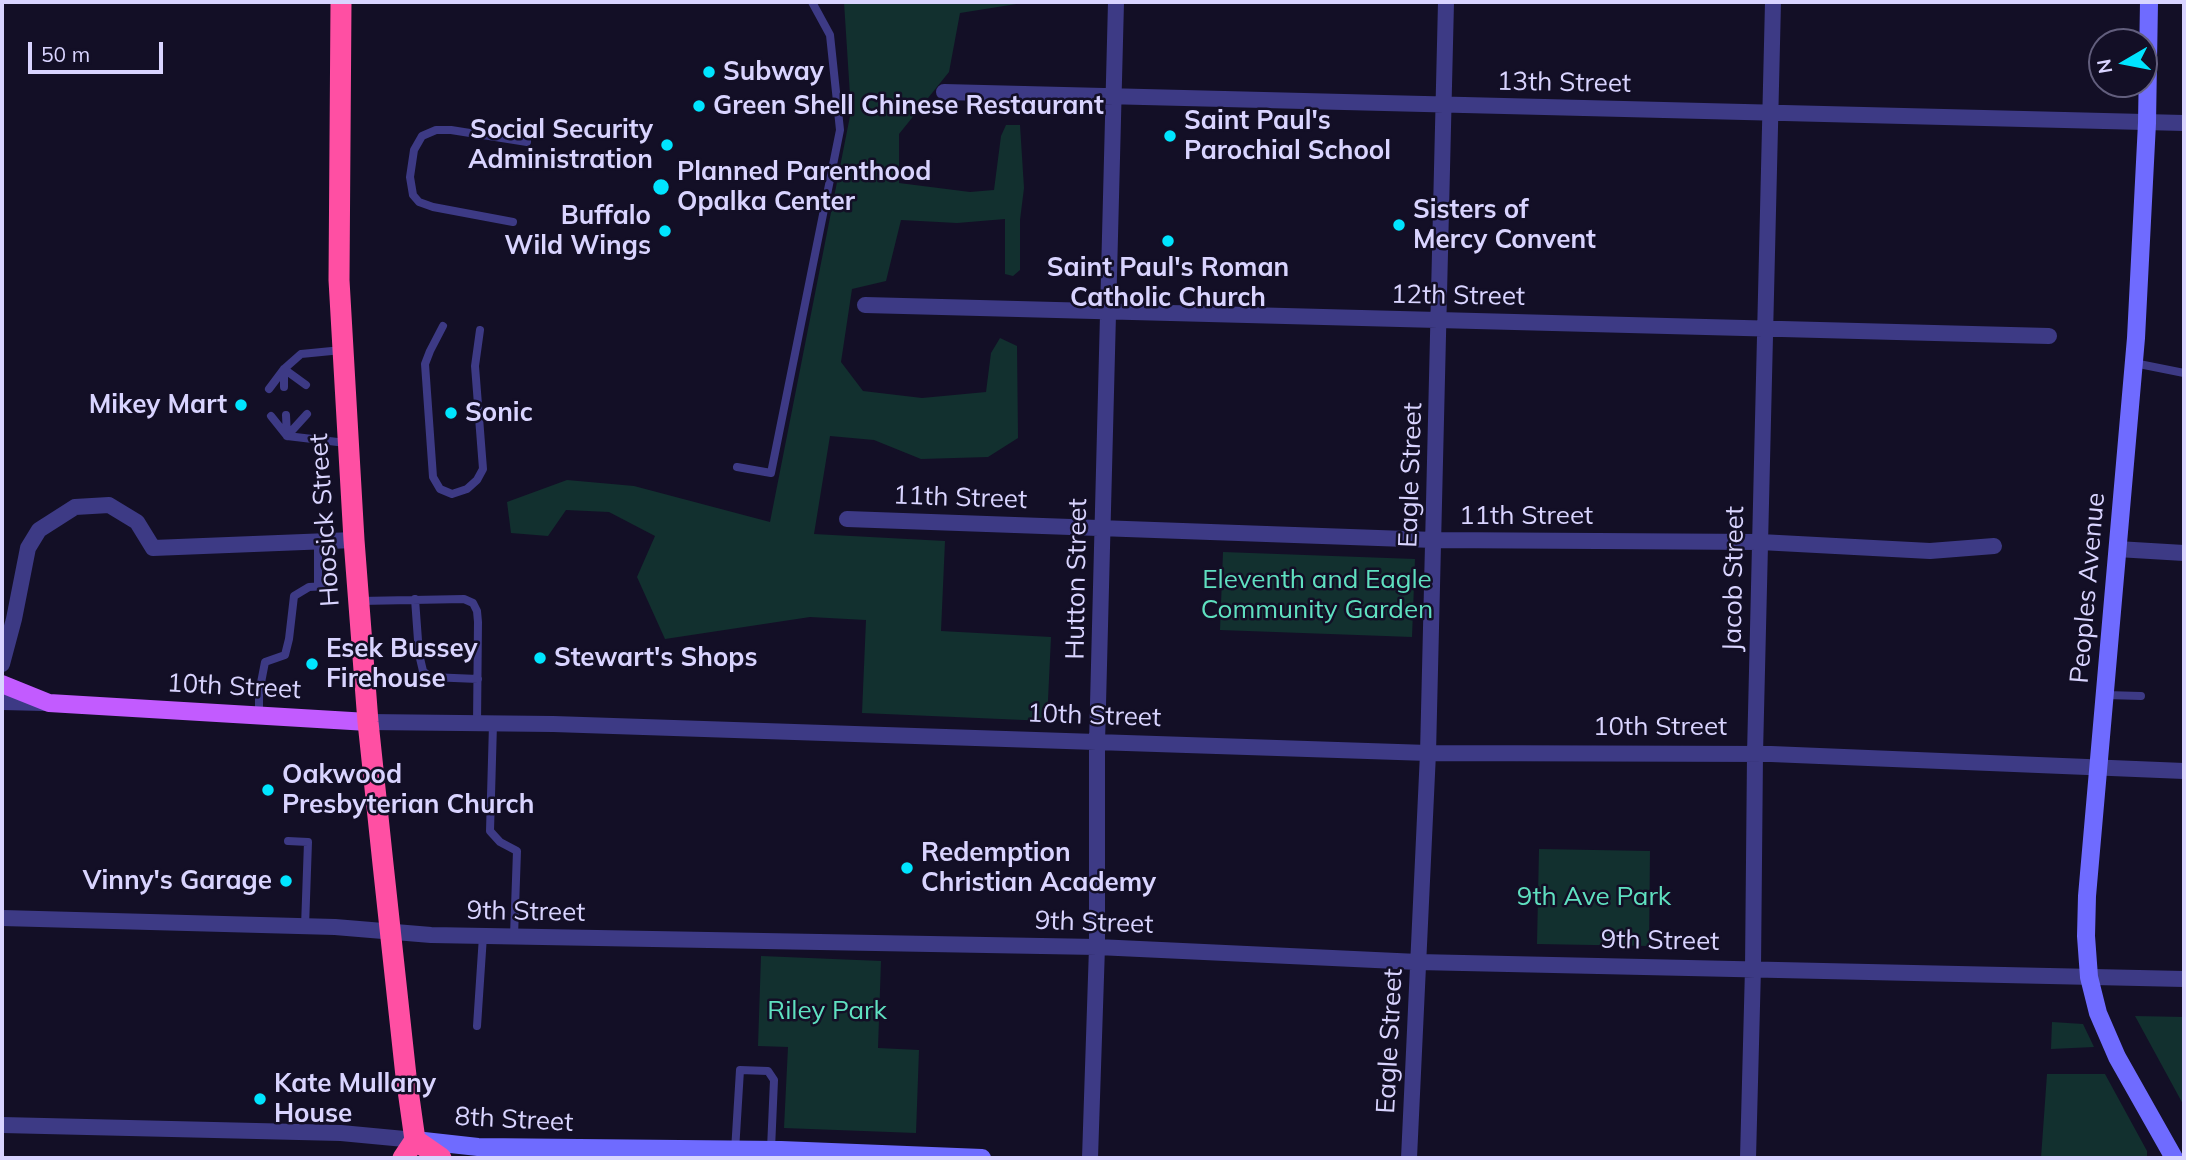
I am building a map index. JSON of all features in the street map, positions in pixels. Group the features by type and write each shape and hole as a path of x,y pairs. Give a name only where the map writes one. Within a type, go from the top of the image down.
{"highway":[{"name":"Hoosick Street","path":"341,2 339,280 354,540 368,722 416,1149"},
{"path":"403,1158 416,1149 441,1158"}],"main road":[{"path":"2,684 49,703"},
{"name":"10th Street","path":"49,703 368,722"}],"street":[{"name":"Hutton Street","path":"1090,1158 1097,947 1097,743 1116,2"},
{"name":"Eagle Street","path":"1409,1158 1428,753 1446,2"},
{"name":"Jacob Street","path":"1748,1158 1773,2"},
{"name":"Peoples Avenue","path":"2149,2 2147,123 2134,363 2087,896 2086,936 2089,976 2098,1013 2117,1058 2174,1158"},
{"name":"13th Street","path":"944,92 2184,123"},
{"name":"12th Street","path":"865,305 2049,335"},
{"path":"2,664 28,548 39,530 75,507 109,505 137,522 153,548 354,540"},
{"name":"11th Street","path":"847,519 1434,540 1760,542 1930,551 1994,546"},
{"path":"2118,549 2184,553"},
{"name":"10th Street","path":"2,702 49,703"},
{"name":"10th Street","path":"368,722 1428,753 1755,754 2184,771"},
{"name":"9th Street","path":"2,918 335,927 483,936 1097,947 1418,962 2184,979"},
{"name":"8th Street","path":"2,1125 341,1133 416,1149 478,1147 771,1151 982,1158"}],"lane":[{"path":"737,467 771,474 840,130 830,35 812,2"},
{"path":"513,222 419,202 413,195 410,177 414,150 422,136 436,130 527,142"},
{"path":"443,327 425,364 433,477 440,489 452,494 467,489 477,480 483,469 475,366 480,330"},
{"path":"269,389 284,369 301,354 342,350"},
{"path":"2134,363 2184,373"},
{"path":"284,369 306,385"},
{"path":"284,369 284,387"},
{"path":"287,436 307,414"},
{"path":"286,415 287,436"},
{"path":"271,416 287,436 348,443"},
{"path":"259,715 259,693 265,662 285,655 293,596 309,587 323,586 318,542"},
{"path":"359,601 464,598 473,603 477,611 478,679 485,724 490,831 500,842 517,851 514,936"},
{"path":"415,599 423,671 430,677 478,679"},
{"path":"2105,695 2141,696"},
{"path":"288,841 308,842 305,927"},
{"path":"477,1026 483,936"},
{"path":"735,1151 740,1070 768,1071 774,1080 771,1151"}],"green space":[{"path":"844,2 1029,2 960,13 949,72 899,134 899,183 970,192 994,190 1001,136 1006,125 1020,125 1024,188 1020,220 1020,270 1013,276 1005,274 1005,219 957,223 901,220 886,281 852,289 841,362 863,391 922,398 986,392 991,353 1000,338 1017,346 1018,438 988,457 921,459 874,440 830,436 814,534 945,541 941,631 1051,637 1047,721 862,713 866,620 810,617 665,639 637,577 655,536 609,512 566,510 548,536 511,533 507,502 567,480 634,486 770,522 851,111"},
{"name":"Eleventh and Eagle Community Garden","path":"1223,552 1415,559 1412,637 1220,630"},
{"name":"9th Ave Park","path":"1539,849 1650,851 1649,946 1537,944"},
{"name":"Riley Park","path":"761,956 881,961 878,1048 919,1050 916,1133 784,1128 788,1047 758,1046"},
{"path":"2135,1016 2184,1017 2184,1106"},
{"path":"2052,1022 2083,1024 2094,1047 2051,1049"},
{"path":"2047,1074 2105,1074 2147,1151 2147,1158 2041,1158"}],"place":[{"name":"Subway","path":"709,72"},
{"name":"Green Shell Chinese Restaurant","path":"699,106"},
{"name":"Saint Paul's Parochial School","path":"1170,136"},
{"name":"Social Security Administration","path":"667,145"},
{"name":"Planned Parenthood Opalka Center","path":"661,187"},
{"name":"Sisters of Mercy Convent","path":"1399,225"},
{"name":"Buffalo Wild Wings","path":"665,231"},
{"name":"Saint Paul's Roman Catholic Church","path":"1168,241"},
{"name":"Mikey Mart","path":"241,405"},
{"name":"Sonic","path":"451,413"},
{"name":"Stewart's Shops","path":"540,658"},
{"name":"Esek Bussey Firehouse","path":"312,664"},
{"name":"Oakwood Presbyterian Church","path":"268,790"},
{"name":"Redemption Christian Academy","path":"907,868"},
{"name":"Vinny's Garage","path":"286,881"},
{"name":"Kate Mullany House","path":"260,1099"}]}
